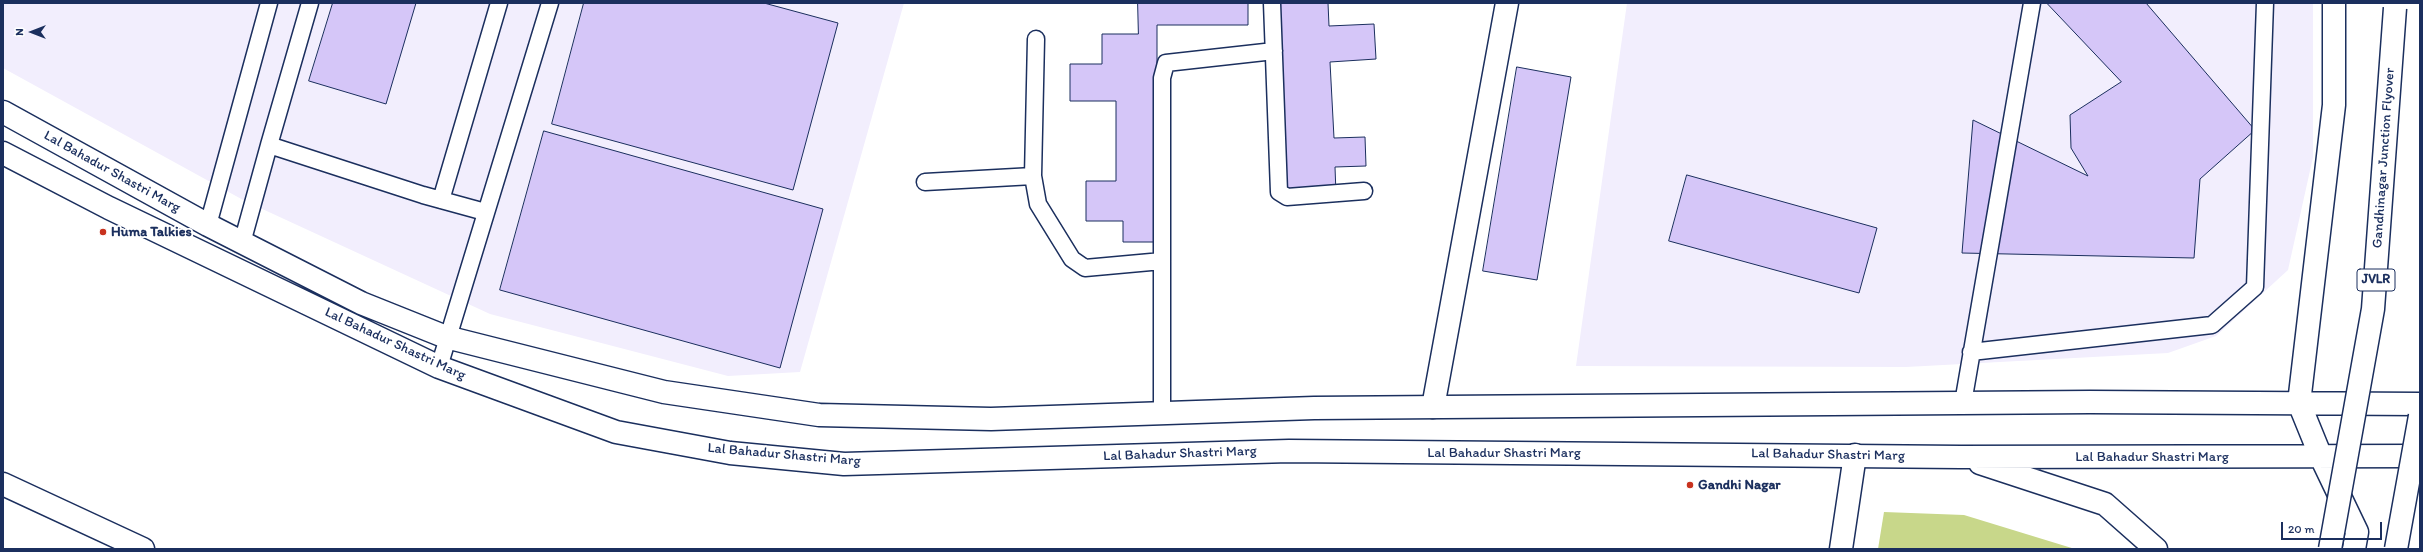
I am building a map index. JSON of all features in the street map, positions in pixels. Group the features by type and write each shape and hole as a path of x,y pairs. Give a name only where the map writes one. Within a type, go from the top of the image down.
{"main road":[{"path":"1433,407 1507,3"},
{"path":"2334,3 2334,105 2299,402 2321,457 2357,532 2354,549"},
{"name":"Gandhinagar Junction Flyover","path":"2330,549 2373,309 2395,5"},
{"name":"Lal Bahadur Shastri Marg","path":"3,112 242,243 361,303 446,337 664,392 819,415 991,418 1433,407 1963,403 2299,402 2420,404"},
{"name":"Lal Bahadur Shastri Marg","path":"3,154 109,208 439,367 616,432 730,453 844,464 1289,451 1855,455 1961,458 2420,456"},
{"path":"2396,549 2420,416"},
{"path":"1841,549 1855,455"},
{"path":"1961,458 2105,504 2156,549"},
{"path":"3,484 118,544 143,549"}],"lane":[{"path":"208,225 269,3"},
{"path":"242,243 310,3"},
{"path":"441,200 499,3"},
{"path":"439,367 446,337 550,3"},
{"path":"1272,3 1279,192 1287,197 1364,191"},
{"path":"1963,403 2032,3"},
{"path":"1972,352 2212,325 2255,287 2265,3"},
{"path":"1036,39 1033,176 1038,204 1072,259 1085,268 1162,261"},
{"path":"1162,413 1162,78 1166,63 1274,51"},
{"path":"269,145 441,200 485,212"},
{"path":"925,182 1033,176"}],"shaded area":[{"path":"3,3 904,3 800,372 728,376 490,314 245,201 3,68"},
{"path":"1627,3 2313,3 2313,157 2288,270 2216,336 2168,353 1906,367 1576,366"}],"green space":[{"path":"1884,512 1964,515 2075,549 1878,549"}],"building":[{"path":"333,3 416,3 386,104 309,81"},
{"path":"584,3 764,3 838,23 793,190 552,124"},
{"path":"1138,3 1248,3 1248,25 1157,25 1157,242 1123,242 1123,221 1086,221 1086,181 1116,181 1116,101 1070,101 1070,64 1102,64 1102,34 1138,34"},
{"path":"1279,3 1328,3 1329,26 1374,24 1376,59 1330,62 1334,138 1365,137 1366,166 1335,167 1336,194 1287,196"},
{"path":"2047,3 2146,3 2255,130 2200,179 2194,258 1962,253 1973,120 2088,176 2071,148 2070,115 2121,82"},
{"path":"1517,67 1571,77 1537,280 1483,271"},
{"path":"544,131 823,209 780,368 500,290"},
{"path":"1687,175 1877,228 1859,293 1669,241"}],"place":[{"name":"Huma Talkies","path":"103,232"},
{"name":"Gandhi Nagar","path":"1690,485"}]}
